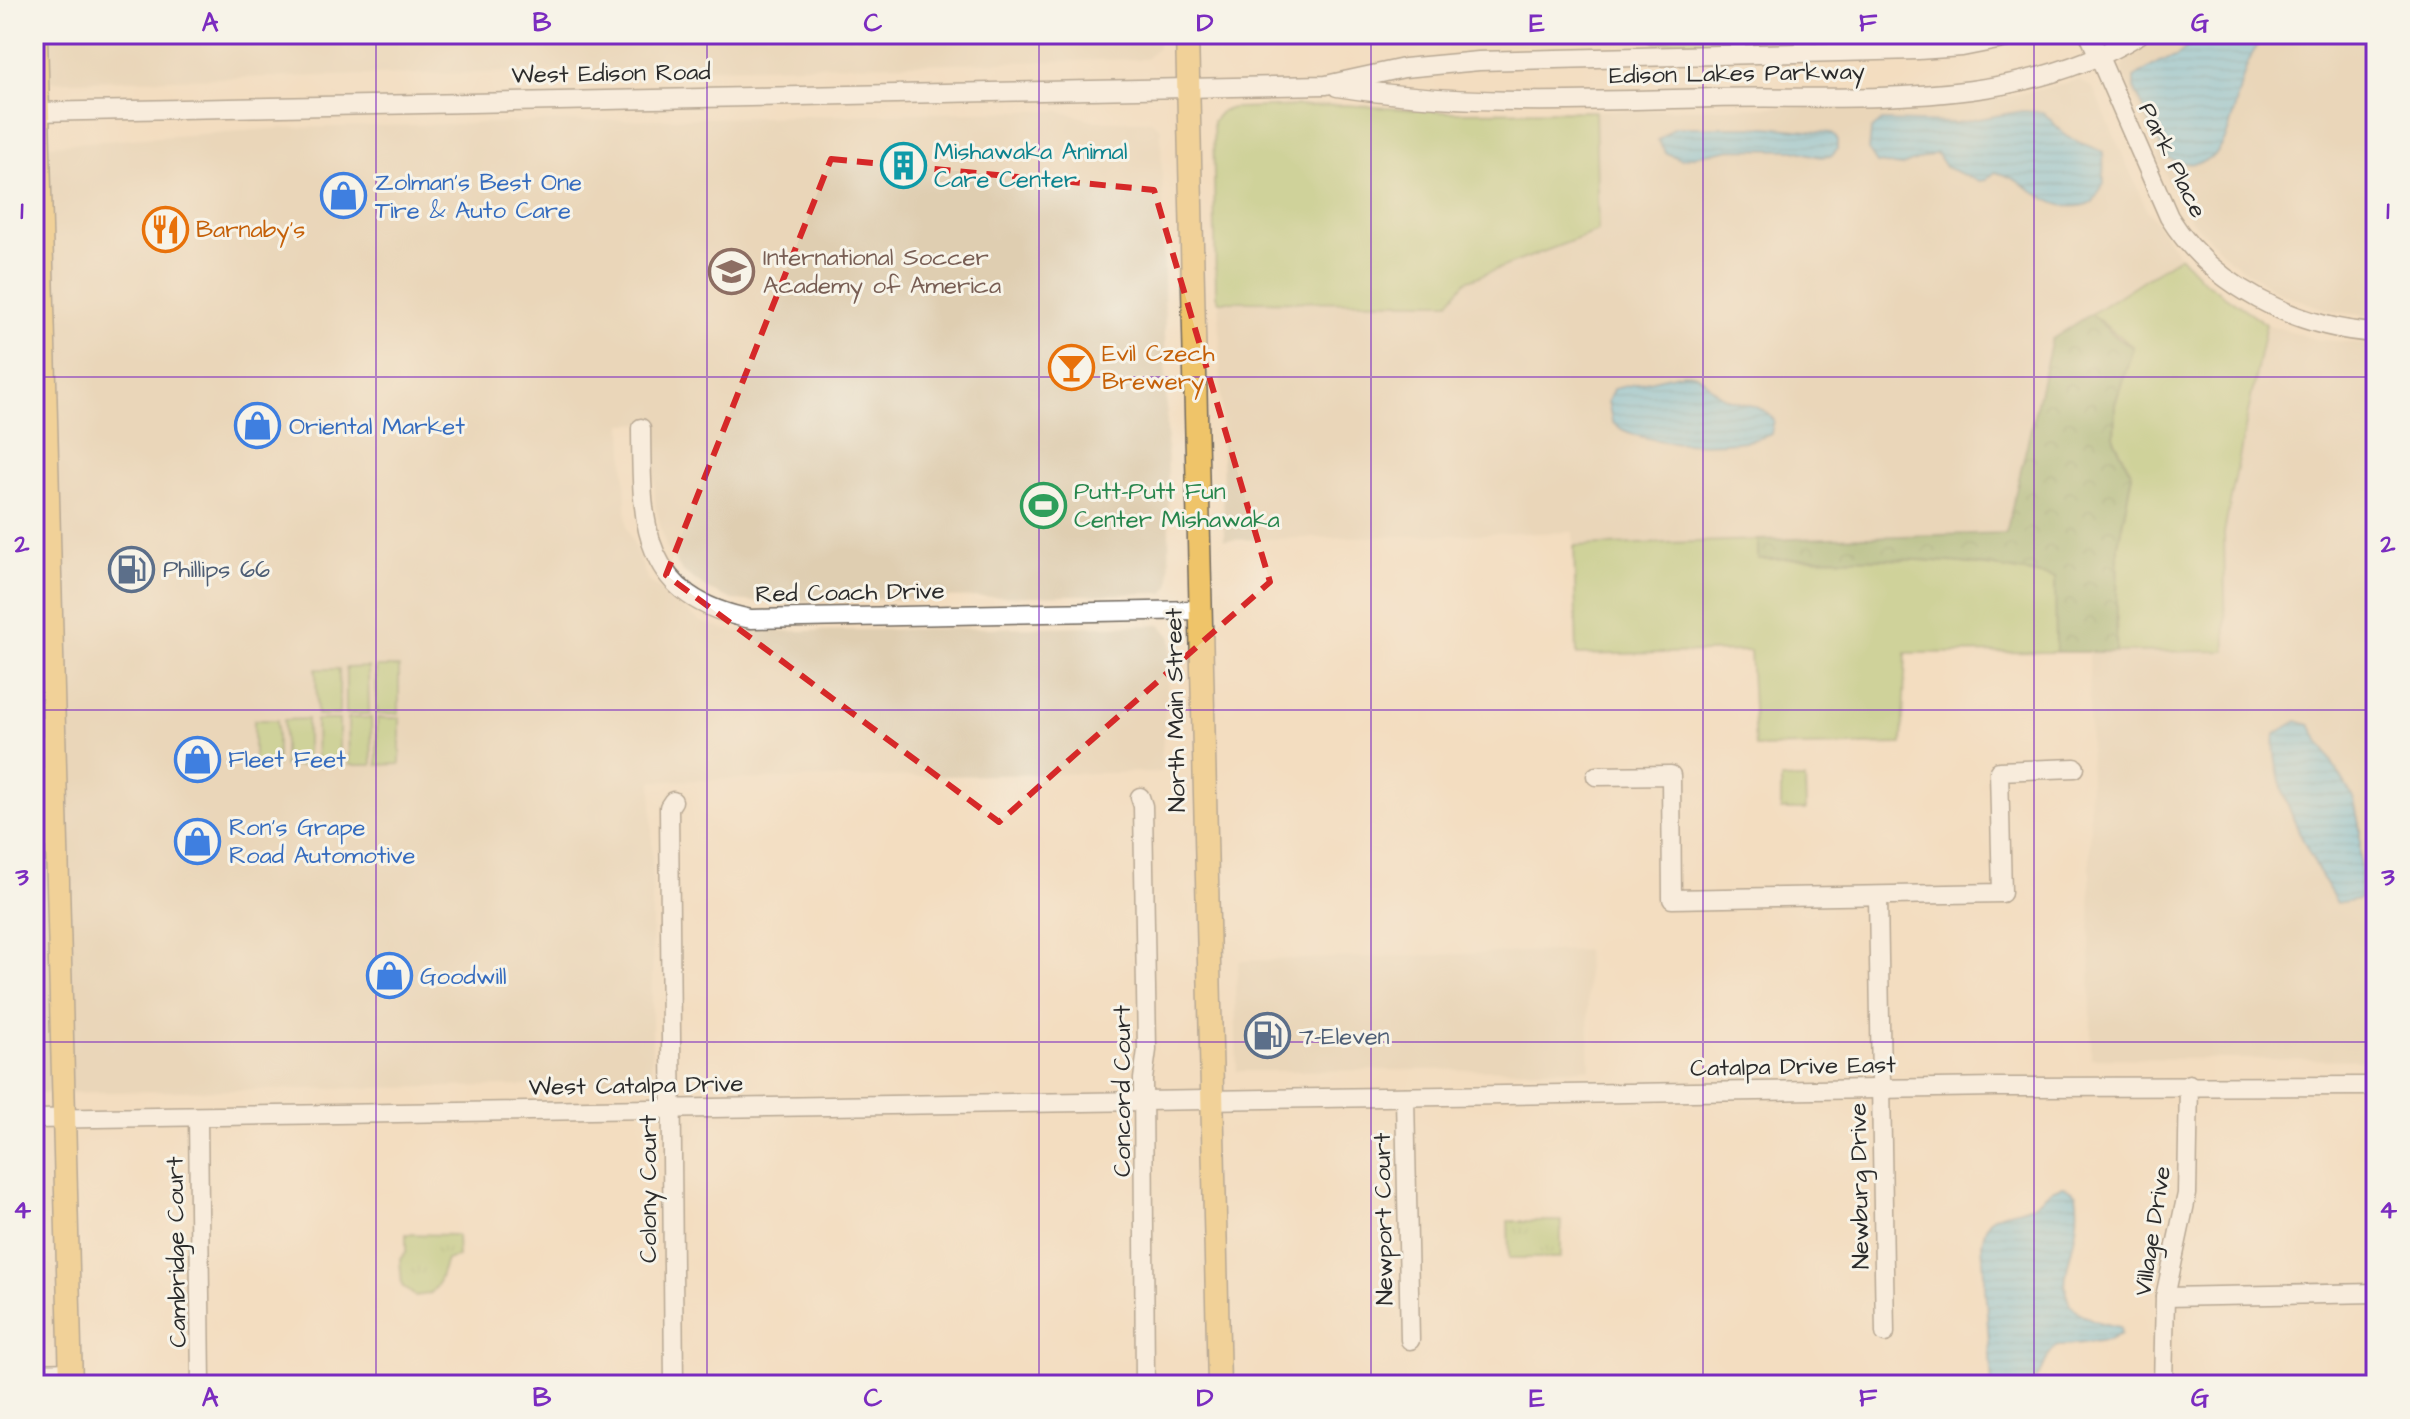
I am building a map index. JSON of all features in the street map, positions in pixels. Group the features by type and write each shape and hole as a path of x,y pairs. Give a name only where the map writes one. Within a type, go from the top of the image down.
{"main road":[{"path":"36,34 35,112 71,1379"},
{"name":"North Main Street","path":"1187,34 1219,1385"}],"street":[{"name":"Edison Lakes Parkway","path":"1190,90 1326,85 1404,68 1479,61 1918,50 1962,47 2028,34"},
{"name":"Park Place","path":"2089,34 2169,217 2199,253 2252,296 2325,326 2376,333"},
{"name":"Edison Lakes Parkway","path":"1326,85 1400,97 1481,102 1941,93 2026,80 2098,56 2140,34"},
{"name":"West Edison Road","path":"35,112 1190,90"},
{"name":"Red Coach Drive","path":"641,428 642,506 651,546 673,580 725,614 751,619 1199,610"},
{"path":"1596,776 1671,775 1672,899 1878,896 2002,893 1999,771 2075,768"},
{"name":"Concord Court","path":"1140,797 1143,806 1147,1050 1144,1101 1145,1385"},
{"name":"Colony Court","path":"673,801 669,807 674,1385"},
{"name":"Newburg Drive","path":"1878,896 1885,1333"},
{"name":"Catalpa Drive East","path":"1210,1100 2189,1084 2376,1086"},
{"name":"Village Drive","path":"2163,1385 2165,1297 2187,1194 2189,1084"},
{"name":"Newport Court","path":"1405,1097 1410,1340"},
{"name":"West Catalpa Drive","path":"34,1119 1210,1100"},
{"name":"Cambridge Court","path":"198,1118 201,1385"},
{"path":"2165,1297 2376,1293"},
{"path":"34,1373 71,1379"}],"highlighted area":[{"path":"831,159 1154,190 1270,582 999,822 666,575"}],"shaded area":[{"path":"34,34 1158,34 1158,48 1146,59 34,82"},
{"path":"1217,34 1638,34 1223,48"},
{"path":"2164,34 2376,34 2376,317 2330,311 2276,291 2229,259 2191,220 2170,185 2121,70 2127,56"},
{"path":"2078,80 2093,88 2146,208 2180,256 2052,339 2006,533 1574,546 1573,532 1224,540 1219,301 1448,302 1466,281 1598,231 1595,111 1922,104 2004,98"},
{"path":"1060,111 1095,121 1151,121 1161,128 1170,585 1165,593 758,602 733,600 709,590 682,571 666,547 655,506 653,423 623,424 627,527 648,580 700,622 734,632 1161,625 1171,636 1171,648 1160,772 652,781 652,1084 34,1093 34,146 285,128"},
{"path":"2266,324 2318,340 2376,344 2376,1060 2091,1058 2089,652 2226,650 2224,533"},
{"path":"1586,950 1590,1069 1237,1071 1235,991 1239,961"}],"green space":[{"path":"1649,34 1974,34 1656,43"},
{"path":"1346,105 1446,112 1595,111 1598,231 1466,281 1449,302 1219,301 1216,296 1213,121 1222,111 1232,108"},
{"path":"2180,256 2204,281 2266,324 2224,533 2226,651 2116,652 2118,545 2132,474 2114,439 2115,404 2133,347 2091,314"},
{"path":"2091,314 2117,338 2133,347 2115,404 2114,439 2132,474 2118,545 2116,652 2056,652 2055,578 1943,562 1758,559 1758,540 2006,533 2052,339"},
{"path":"1758,540 1758,558 1944,561 2056,578 2056,652 1906,653 1902,744 1755,747 1750,651 1577,655 1574,546"},
{"path":"368,667 369,714 346,714 346,668"},
{"path":"376,667 399,667 399,713 377,714"},
{"path":"316,669 339,669 339,715 317,715"},
{"path":"348,718 371,718 372,765 349,765"},
{"path":"377,718 400,718 400,764 377,765"},
{"path":"307,719 307,766 284,766 284,720"},
{"path":"254,720 277,720 277,766 254,766"},
{"path":"316,720 339,720 339,766 317,766"},
{"path":"1781,779 1805,779 1806,810 1781,810"},
{"path":"1508,1221 1561,1221 1561,1258 1509,1258"},
{"path":"406,1234 457,1235 458,1257 446,1260 437,1286 430,1294 415,1296 402,1286 400,1259 406,1252"}],"water":[{"path":"2201,34 2270,34 2251,56 2221,147 2203,162 2179,162 2165,156 2134,88 2134,78 2159,62 2176,57"},
{"path":"2022,111 2043,112 2067,137 2103,152 2104,183 2093,202 2078,206 2053,203 2008,176 1995,172 1986,180 1978,181 1945,167 1936,153 1902,166 1877,163 1869,151 1871,130 1882,121 1956,123"},
{"path":"1675,127 1766,127 1831,133 1837,139 1837,149 1832,156 1820,157 1795,150 1731,149 1681,159 1666,153 1658,140"},
{"path":"1683,373 1696,375 1720,395 1768,414 1774,420 1771,434 1737,442 1689,443 1643,437 1624,431 1612,422 1608,401 1613,389"},
{"path":"2297,721 2310,725 2354,799 2360,829 2360,899 2337,903 2294,822 2285,798 2275,754 2275,734"},
{"path":"2064,1186 2076,1194 2077,1217 2066,1277 2066,1294 2073,1308 2090,1319 2120,1327 2121,1334 2109,1340 2057,1346 2034,1380 2022,1385 1992,1385 1982,1244 1984,1232 1992,1218 2032,1205 2054,1189"}],"place":[{"name":"Mishawaka Animal Care Center","path":"903,165"},
{"name":"Zolman's Best One Tire & Auto Care","path":"344,196"},
{"name":"Barnaby's","path":"165,229"},
{"name":"International Soccer Academy of America","path":"732,271"},
{"name":"Evil Czech Brewery","path":"1071,367"},
{"name":"Oriental Market","path":"258,426"},
{"name":"Putt-Putt Fun Center Mishawaka","path":"1043,505"},
{"name":"Phillips 66","path":"132,569"},
{"name":"Fleet Feet","path":"197,759"},
{"name":"Ron's Grape Road Automotive","path":"198,841"},
{"name":"Goodwill","path":"389,976"},
{"name":"7-Eleven","path":"1268,1036"}]}
